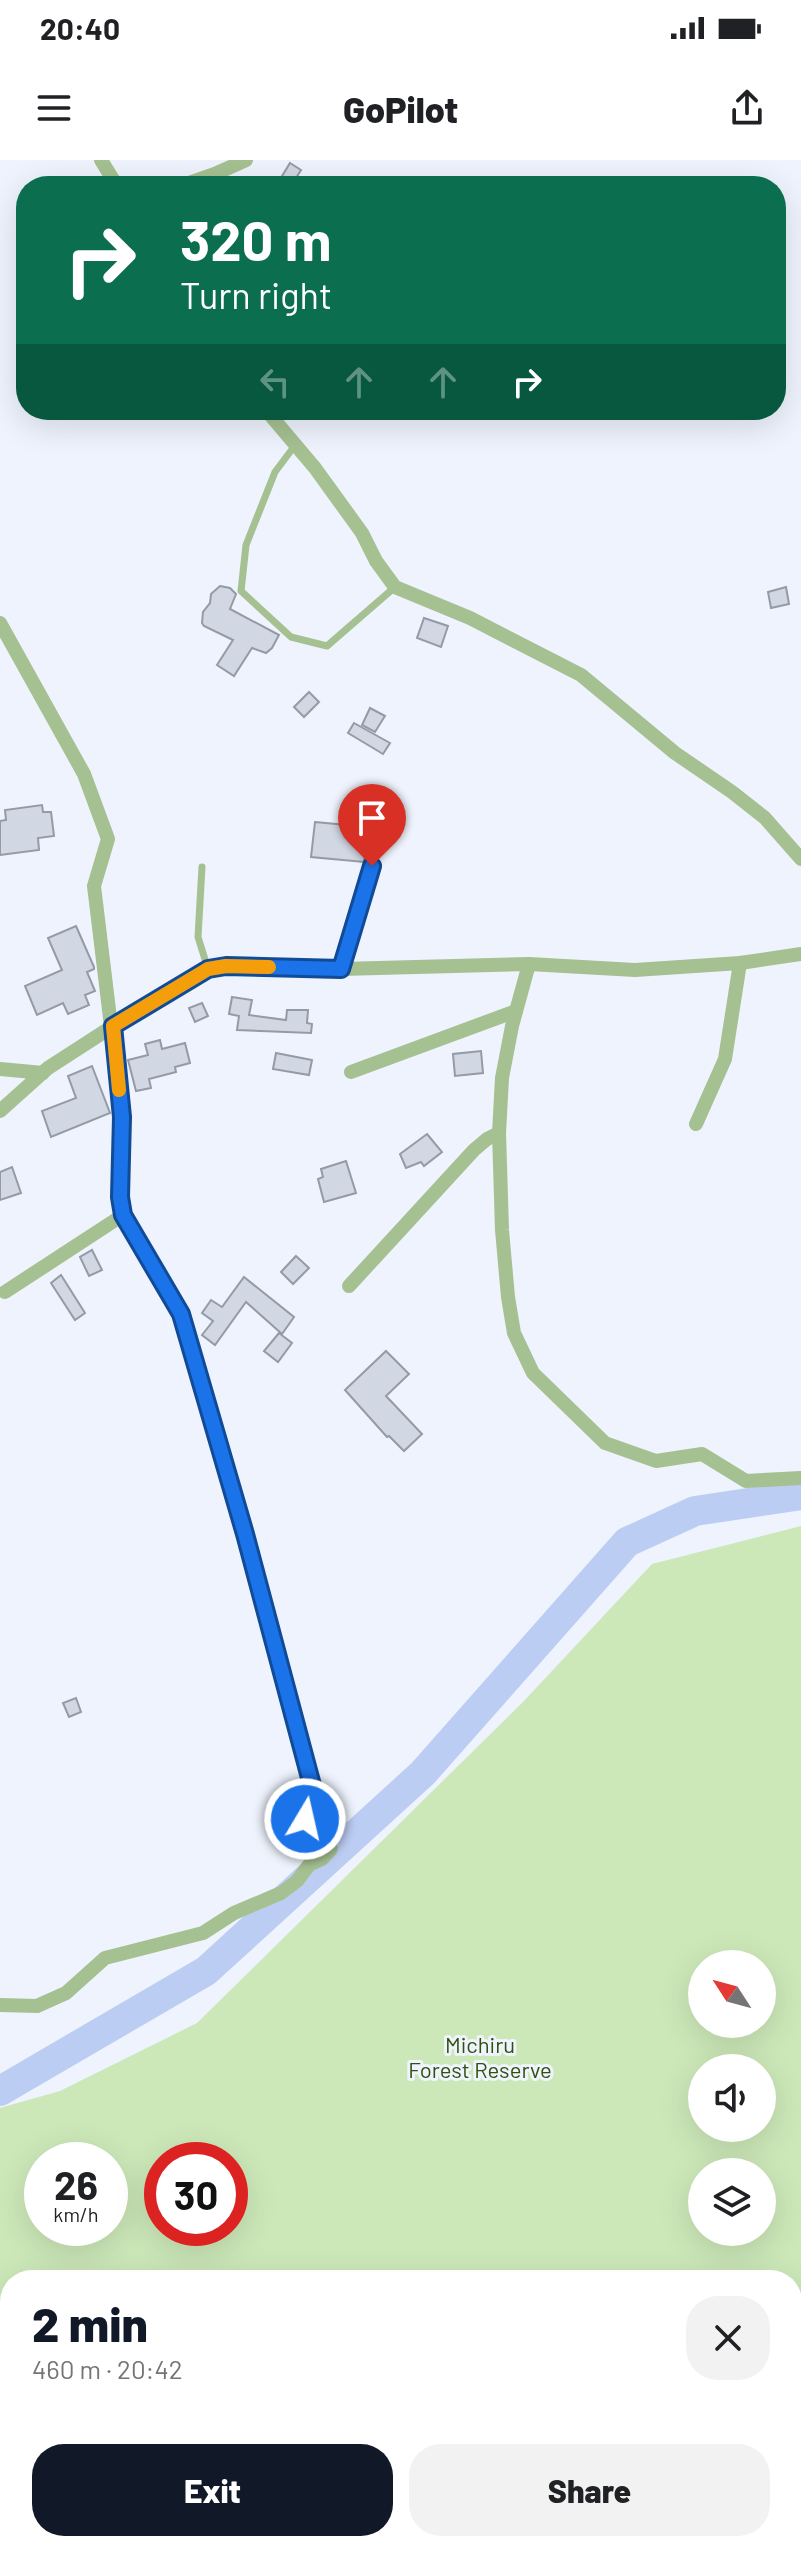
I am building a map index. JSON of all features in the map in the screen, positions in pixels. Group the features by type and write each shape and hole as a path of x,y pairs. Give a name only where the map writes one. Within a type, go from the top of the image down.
{"street":[{"path":"205,176 246,160"},
{"path":"275,420 315,468 362,533 376,561 395,587 470,618 581,675 675,753 765,818 801,859"},
{"path":"0,623 84,774 108,839 94,886 122,1117 120,1197 123,1215 181,1314 245,1534 313,1789 305,1819 331,1849 322,1859 309,1865 297,1881 281,1893 234,1913 203,1933 105,1958 66,1993 37,2006 0,2005"},
{"path":"0,1111 43,1073 113,1026 208,969 226,966 341,969 529,964 635,970 740,963 801,954"},
{"path":"696,1124 725,1059 740,963"},
{"path":"529,964 502,1078 499,1133 508,1297 514,1333 533,1373 605,1443 656,1461 702,1454 746,1481 801,1478"},
{"path":"351,1072 516,1011"},
{"path":"0,1069 43,1073"},
{"path":"349,1286 474,1150 499,1133"},
{"path":"5,1292 123,1215"}],"lane":[{"path":"296,444 275,472 246,545 241,591 291,637 327,646 395,587"},
{"path":"341,969 372,866"},
{"path":"202,867 198,937 208,969"}],"green space":[{"name":"Michiru Forest Reserve","path":"801,1526 801,2270 0,2270 0,2108 60,2091 197,2023 522,1703 652,1564"}],"building":[{"path":"290,163 301,170 297,176 282,176"},
{"path":"220,586 230,588 236,594 230,609 279,635 266,653 252,648 234,676 217,665 233,640 202,623 211,594"},
{"path":"786,587 789,604 771,608 768,592"},
{"path":"424,618 448,626 441,647 417,638"},
{"path":"309,692 319,702 304,717 294,707"},
{"path":"370,708 385,716 375,732 362,725"},
{"path":"354,723 390,743 383,754 348,733"},
{"path":"42,805 43,812 51,812 54,836 38,838 39,850 0,855 0,821 6,820 5,810"},
{"path":"315,822 368,827 364,862 311,857"},
{"path":"76,926 94,967 87,972 95,991 85,995 89,1005 68,1014 63,1003 37,1015 25,986 62,970 48,938"},
{"path":"232,997 252,1000 249,1015 286,1020 287,1010 308,1010 307,1023 312,1024 311,1033 237,1030 239,1016 229,1014"},
{"path":"202,1003 208,1016 195,1022 189,1008"},
{"path":"160,1040 162,1049 185,1043 190,1063 175,1067 176,1072 149,1079 151,1088 136,1091 128,1060 148,1055 145,1044"},
{"path":"481,1051 483,1073 455,1076 453,1054"},
{"path":"276,1053 312,1060 309,1075 273,1069"},
{"path":"92,1066 110,1113 51,1137 42,1111 76,1098 68,1076"},
{"path":"427,1134 442,1152 424,1166 421,1162 406,1168 400,1154"},
{"path":"346,1161 356,1193 324,1202 318,1179 323,1177 321,1169"},
{"path":"12,1167 21,1193 0,1200 0,1172"},
{"path":"92,1250 102,1270 89,1276 80,1257"},
{"path":"296,1256 309,1268 293,1284 281,1272"},
{"path":"61,1275 85,1313 75,1320 51,1283"},
{"path":"244,1277 294,1317 282,1334 246,1302 215,1345 202,1335 213,1321 202,1313 211,1300 222,1307"},
{"path":"279,1333 292,1343 278,1362 264,1351"},
{"path":"386,1351 409,1374 386,1396 422,1434 404,1451 387,1437 345,1390"},
{"path":"76,1698 81,1712 69,1717 63,1703"}],"waterway":[{"path":"0,2091 206,1971 423,1773 627,1542 695,1511 801,1495"}],"slow traffic":[{"path":"119,1090 113,1026 208,969 226,966 269,967"}],"route":[{"path":"305,1819 313,1789 245,1534 181,1314 123,1215 120,1197 122,1117 113,1026 208,969 226,966 341,969 372,866"}]}
